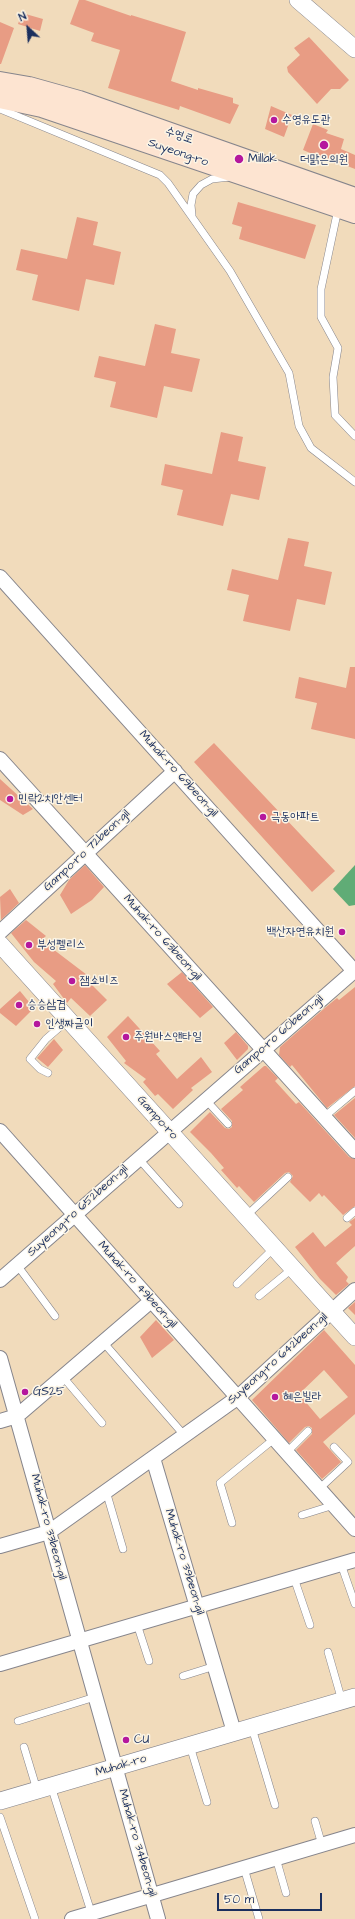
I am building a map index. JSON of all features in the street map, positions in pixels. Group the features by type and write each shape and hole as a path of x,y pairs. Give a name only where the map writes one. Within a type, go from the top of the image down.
{"main road":[{"name":"수영로","path":"0,82 29,87 73,100 350,206"},
{"name":"Suyeong-ro","path":"0,98 42,107 247,176 350,206"}],"street":[{"path":"298,0 355,49"},
{"name":"Muhak-ro 69beon-gil","path":"0,577 354,971"},
{"name":"Muhak-ro 63beon-gil","path":"0,758 355,1151"},
{"name":"Gampo-ro 72beon-gil","path":"0,932 175,771"},
{"name":"Gampo-ro","path":"0,944 355,1336"},
{"name":"Gampo-ro 60beon-gil","path":"169,1131 354,971"},
{"name":"Muhak-ro 49beon-gil","path":"0,1131 355,1529"},
{"name":"Suyeong-ro 652beon-gil","path":"0,1280 169,1131"},
{"name":"Suyeong-ro 642beon-gil","path":"0,1546 49,1532 237,1398 355,1290"},
{"path":"0,1421 17,1416 151,1301"},
{"name":"Muhak-ro 33beon-gil","path":"0,1358 115,1767"},
{"name":"Muhak-ro 39beon-gil","path":"153,1458 234,1732"},
{"path":"0,1664 355,1560"},
{"name":"Muhak-ro","path":"0,1801 234,1732 351,1700"},
{"name":"Muhak-ro 34beon-gil","path":"115,1767 158,1919"},
{"path":"72,1919 92,1916 152,1895 355,1835"}],"lane":[{"path":"0,110 160,175 168,183 230,271 289,373 299,426 310,448 355,482"},
{"path":"192,217 191,205 193,194 201,185 212,179 247,176"},
{"path":"350,206 321,289 321,317 338,348 333,377 335,415 355,436"},
{"path":"48,1073 40,1069 30,1059 46,1039 68,1020"},
{"path":"324,1117 355,1091"},
{"path":"205,1099 228,1124"},
{"name":"Suyeong-ro 652beon-gil","path":"138,1158 179,1204"},
{"path":"246,1216 288,1177"},
{"path":"347,1218 355,1211"},
{"path":"237,1284 275,1248"},
{"name":"Suyeong-ro 652beon-gil","path":"17,1265 56,1316"},
{"path":"259,1296 293,1268"},
{"path":"103,1342 184,1435"},
{"path":"63,1376 102,1423"},
{"path":"286,1453 308,1431"},
{"path":"232,1523 220,1483 274,1439"},
{"path":"319,1489 348,1462 334,1446"},
{"path":"106,1491 123,1549"},
{"path":"302,1515 334,1506"},
{"path":"341,1564 355,1604"},
{"path":"294,1578 310,1625"},
{"path":"137,1624 149,1661"},
{"name":"Muhak-ro","path":"328,1652 351,1700"},
{"path":"183,1676 214,1666"},
{"path":"18,1721 95,1697"},
{"path":"252,1728 275,1805"},
{"path":"190,1745 207,1802"},
{"path":"24,1747 44,1788 92,1916"},
{"path":"0,1817 35,1919"},
{"path":"315,1821 322,1845"},
{"path":"276,1858 286,1893"},
{"path":"244,1868 259,1919"}],"green space":[{"path":"355,865 355,905 349,906 333,889"}],"building":[{"path":"79,0 85,0 131,16 186,32 171,81 198,90 198,88 233,98 233,103 239,105 230,124 180,106 179,110 108,88 120,50 91,41 94,33 70,24"},
{"path":"22,13 43,19 40,31 18,24"},
{"path":"0,22 14,28 1,64 0,64"},
{"path":"309,37 349,80 340,89 331,89 317,104 288,72 287,67 300,55 294,48"},
{"path":"271,106 292,115 284,137 265,129"},
{"name":"더맑은의원","path":"313,124 328,130 326,133 344,139 341,149 355,155 355,169 337,162 336,164 303,150"},
{"path":"238,202 316,225 305,259 239,239 242,227 232,224"},
{"path":"77,217 98,222 93,245 121,252 114,285 86,279 79,311 32,300 38,275 16,270 21,249 67,259"},
{"path":"155,324 176,329 171,353 200,359 192,392 164,386 157,418 110,407 116,382 94,377 99,356 145,366"},
{"path":"221,432 243,437 238,461 266,467 259,500 231,494 223,526 177,515 183,490 161,485 165,464 212,474"},
{"path":"288,538 309,542 304,566 332,572 325,605 297,599 290,631 243,621 249,595 227,590 232,569 278,580"},
{"path":"350,667 355,667 355,739 311,729 317,703 295,698 299,677 346,688"},
{"name":"극동아파트","path":"214,743 335,871 312,892 194,762"},
{"path":"0,779 33,809 23,815 0,800"},
{"path":"85,865 104,887 92,900 71,914 60,895 69,880"},
{"path":"10,889 19,903 1,920 0,897"},
{"path":"26,920 46,936 41,940 91,978 88,981 107,1000 90,1016 71,998 67,1003 53,984 56,981 34,962 11,933"},
{"path":"182,972 213,1007 200,1018 167,984"},
{"path":"355,987 355,1086 327,1108 292,1065 290,1067 279,1055 280,1047 337,998 339,1000"},
{"path":"20,991 34,1008 16,1026 0,1013 0,1009"},
{"path":"128,1016 160,1051 156,1054 177,1079 201,1057 212,1072 191,1088 193,1090 173,1109 158,1094 155,1096 143,1082 146,1079 124,1063 126,1061 107,1037"},
{"path":"236,1032 248,1046 248,1049 237,1060 224,1043"},
{"path":"54,1039 63,1050 48,1067 37,1058"},
{"path":"264,1066 266,1066 278,1078 275,1081 296,1104 299,1102 349,1157 355,1159 355,1206 343,1215 324,1195 322,1197 319,1193 310,1202 290,1182 293,1176 289,1172 285,1173 254,1202 239,1186 237,1188 221,1170 224,1168 190,1132 210,1112 225,1128 229,1129 232,1127 232,1121 221,1109 243,1090 240,1087"},
{"path":"355,1098 355,1138 334,1115"},
{"path":"355,1218 355,1246 336,1263 348,1277 346,1281 349,1284 336,1295 320,1279 295,1247 313,1232 325,1247 352,1225 349,1222"},
{"path":"355,1302 355,1315 348,1308"},
{"path":"156,1320 174,1340 152,1358 140,1337"},
{"path":"324,1330 355,1365 355,1414 323,1442 341,1462 322,1479 296,1450 312,1434 312,1428 309,1426 305,1427 289,1443 252,1400","holes":["324,1370 348,1397 320,1419 299,1394"]}],"place":[{"name":"수영유도관","path":"274,120"},
{"name":"더맑은의원","path":"324,145"},
{"name":"Millak","path":"239,159"},
{"name":"민락2치안센터","path":"10,799"},
{"name":"극동아파트","path":"263,817"},
{"name":"백산자연유치원","path":"342,932"},
{"name":"부성펠리스","path":"29,945"},
{"name":"잼쇼비즈","path":"72,981"},
{"name":"승승삼겹","path":"19,1005"},
{"name":"인생짜글이","path":"37,1024"},
{"name":"주원바스앤타일","path":"126,1037"},
{"name":"GS25","path":"25,1392"},
{"name":"혜은빌라","path":"275,1397"},
{"name":"CU","path":"126,1740"}]}
